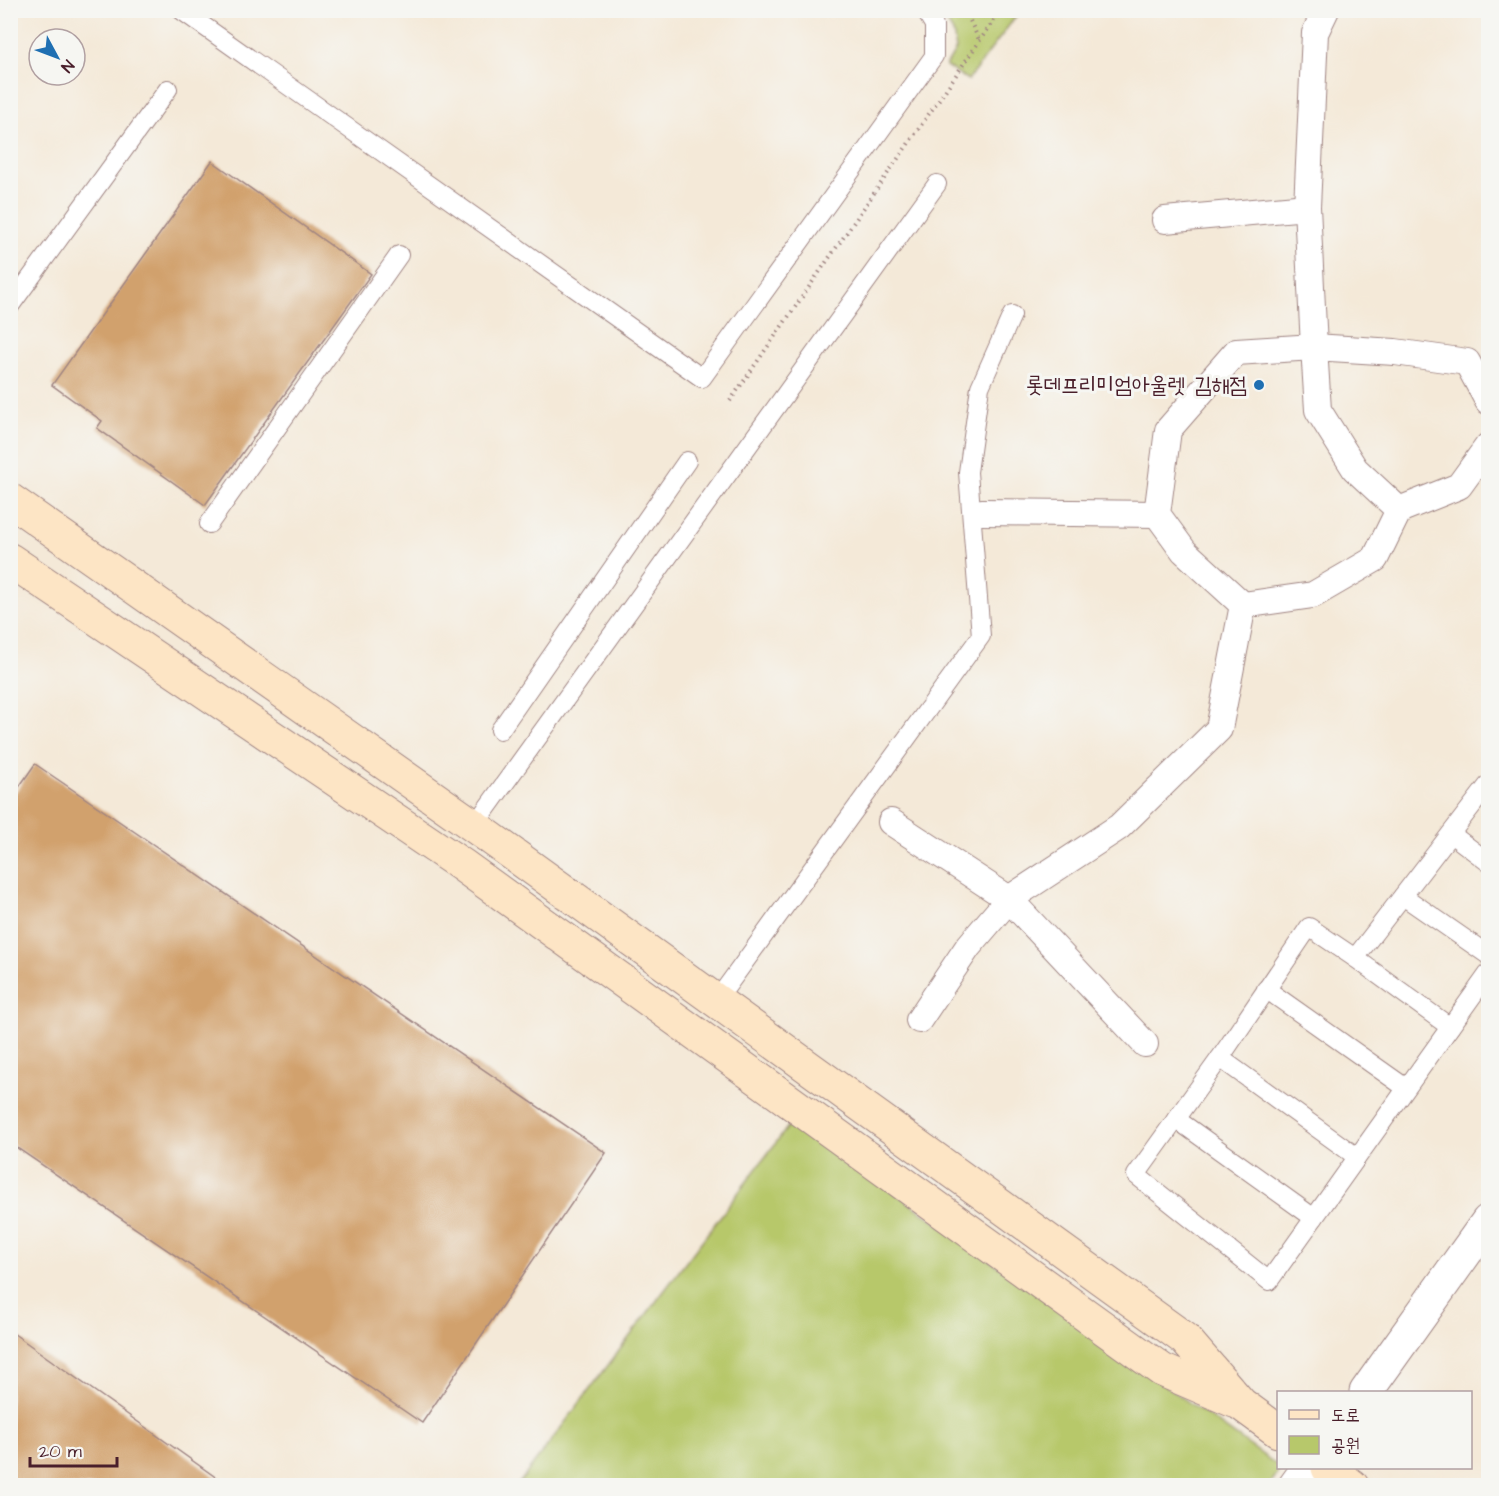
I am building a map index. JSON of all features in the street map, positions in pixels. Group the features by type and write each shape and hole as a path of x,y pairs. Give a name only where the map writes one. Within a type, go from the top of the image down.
{"main road":[{"path":"10,500 474,826 1185,1339 1241,1404"},
{"path":"10,560 462,865 1162,1370 1241,1404 1277,1430"},
{"path":"1331,1469 1352,1485"}],"street":[{"path":"1326,10 1315,33 1307,207 1318,410 1355,469 1399,510"},
{"path":"1165,220 1307,207"},
{"path":"1243,605 1184,551 1157,514 1168,430 1236,352 1314,347 1395,352 1467,362 1488,401"},
{"path":"1243,605 1313,595 1375,559 1399,510 1459,486 1488,446"},
{"path":"982,512 1157,514"},
{"path":"920,1020 968,947 1009,899 1119,827 1219,729 1243,605"},
{"path":"891,822 1009,899 1145,1044"},
{"path":"1367,1391 1488,1221"},
{"path":"1295,1485 1307,1469"}],"lane":[{"path":"181,10 702,378 934,56 934,25 926,10"},
{"path":"10,306 168,89"},
{"path":"474,826 937,184"},
{"path":"209,524 399,255"},
{"path":"717,1000 981,636 968,472 980,387 1011,315"},
{"path":"500,729 687,461"},
{"path":"1355,958 1488,785"},
{"path":"1451,834 1488,862"},
{"path":"1403,896 1488,955"},
{"path":"1450,1028 1309,927 1137,1175 1269,1281 1406,1088 1450,1028 1488,974"},
{"path":"1266,989 1406,1088"},
{"path":"1220,1058 1358,1157"},
{"path":"1176,1119 1314,1218"}],"path":[{"path":"965,10 980,42"},
{"path":"730,400 1001,10"}],"green space":[{"path":"940,11 1020,11 968,80 946,66 956,49 953,32"},
{"path":"793,1120 1277,1465 1277,1469 1280,1469 1269,1486 517,1486"}],"building":[{"path":"212,161 371,274 205,505 97,428 102,421 52,385"},
{"path":"35,764 606,1153 422,1423 10,1143 10,800"},
{"path":"10,1331 228,1486 10,1486"}],"place":[{"name":"롯데프리미엄아울렛 김해점","path":"1259,385"}]}
